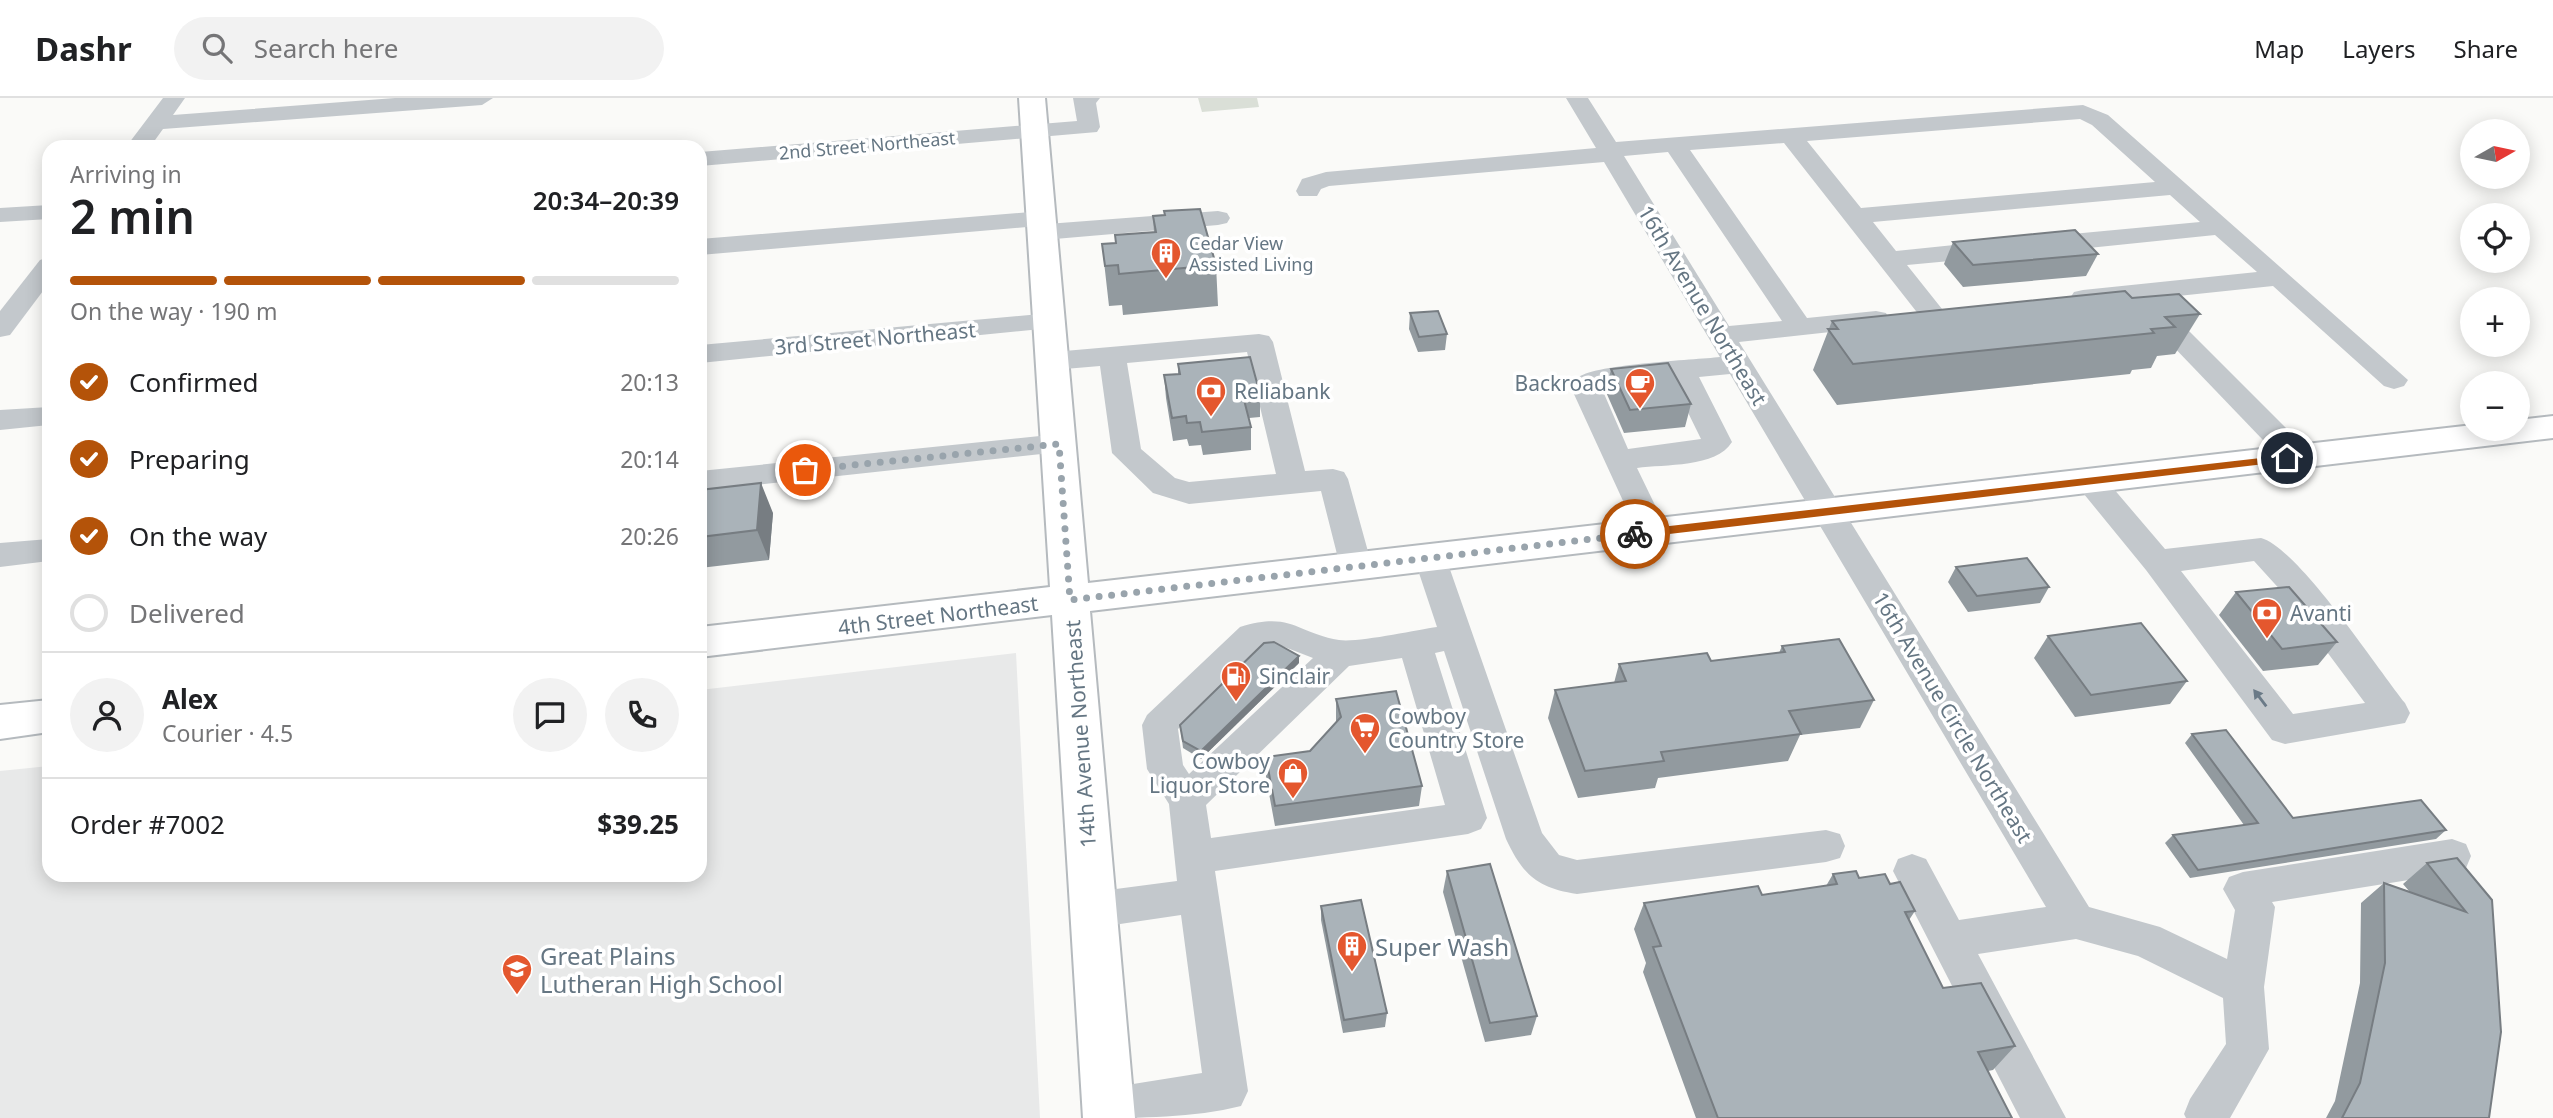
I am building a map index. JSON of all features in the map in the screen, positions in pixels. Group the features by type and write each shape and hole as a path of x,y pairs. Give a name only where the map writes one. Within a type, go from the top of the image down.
{"main road":[{"name":"14th Avenue Northeast","path":"1032,98 1054,361 1108,1114"},
{"name":"4th Street Northeast","path":"707,641 2553,427"},
{"path":"0,722 42,717"}],"street":[{"path":"143,140 174,98"},
{"path":"156,123 482,98"},
{"name":"2nd Street Northeast","path":"707,158 1089,127 1084,98 1089,98"},
{"name":"16th Avenue Northeast","path":"1577,98 1830,512"},
{"path":"1308,191 1311,184 1326,179 1674,144 2083,112 2100,120 2394,380"},
{"path":"1790,135 1933,314"},
{"path":"1674,144 1800,327"},
{"path":"1856,216 2176,187"},
{"path":"0,215 42,212"},
{"path":"707,247 1042,225 1218,218"},
{"path":"1890,259 2222,227"},
{"path":"0,329 8,308 42,272"},
{"path":"2055,301 2279,278"},
{"path":"2137,293 2297,457"},
{"path":"8,308 42,305"},
{"path":"1722,335 1960,311"},
{"name":"3rd Street Northeast","path":"707,353 1051,321"},
{"path":"1054,361 1259,342 1293,483"},
{"path":"1112,356 1127,453 1164,486 1189,493 1332,479 1356,566"},
{"path":"1652,532 1587,392 1588,384 1600,379 1739,364"},
{"path":"1619,460 1707,449 1717,442 1681,370"},
{"path":"0,420 42,417"},
{"path":"707,480 1059,444"},
{"name":"16th Avenue Circle Northeast","path":"1830,512 2076,921"},
{"path":"0,555 42,551"},
{"path":"1430,558 1525,839 1539,863 1554,874 1577,877 1826,846"},
{"path":"2157,562 2285,730 2311,726"},
{"path":"1108,1114 1226,1091 1187,800 1165,769 1160,725 1252,636 1284,633 1339,654 1458,638"},
{"path":"1093,910 1196,876 1468,818 1415,644"},
{"path":"1187,800 1339,654"},
{"path":"2208,1118 2206,1114 2248,1049 2243,987 2255,907 2242,889 2452,856"},
{"path":"1912,872 2044,1118"},
{"path":"1948,940 2076,921 2146,940 2243,987"}],"lane":[{"path":"2090,481 2157,562 2261,549 2270,558 2295,586 2392,713 2311,726"}],"shaded area":[{"path":"1198,98 1257,98 1259,107 1202,112"},
{"name":"Great Plains Lutheran High School","path":"1016,653 1040,1118 0,1118 0,771 42,767 42,882 707,882 707,689"}],"building":[{"path":"1200,209 1216,265 1119,274 1118,265 1105,266 1102,244 1116,243 1115,235 1156,232 1153,216 1165,215 1164,211"},
{"path":"2075,230 2098,254 1973,265 1953,242"},
{"path":"2125,291 2132,298 2179,294 2200,314 2165,317 2175,327 2151,329 2154,333 1853,364 1828,329 1838,329 1832,321"},
{"path":"1438,311 1447,334 1419,337 1410,313"},
{"name":"Reliabank","path":"1250,357 1260,394 1243,396 1251,427 1202,432 1200,422 1187,423 1186,416 1172,418 1164,375 1180,374 1178,364"},
{"path":"1668,363 1691,404 1630,410 1611,369"},
{"path":"761,483 757,530 707,536 707,489"},
{"path":"2027,558 2049,587 1977,596 1956,567"},
{"path":"2289,587 2337,642 2282,649 2236,592"},
{"path":"2141,623 2187,681 2091,695 2048,636"},
{"path":"1839,639 1874,700 1789,711 1801,734 1661,752 1664,761 1585,771 1555,690 1626,681 1619,664 1707,653 1711,661 1785,652 1782,646"},
{"name":"Sinclair","path":"1274,642 1299,656 1201,751 1183,741 1180,725 1264,643"},
{"path":"1396,691 1422,786 1275,806 1266,757 1310,751 1341,717 1336,699"},
{"path":"2226,730 2293,818 2421,800 2446,830 2198,870 2173,835 2258,823 2192,734"},
{"path":"2457,858 2492,900 2501,1032 2489,1118 2342,1118 2360,1083 2385,963 2384,883 2466,912 2427,863"},
{"path":"1490,864 1537,1016 1490,1023 1447,871"},
{"path":"1856,871 1859,878 1885,874 1890,884 1900,882 1915,911 1905,912 1943,988 1981,983 2015,1046 1978,1052 2012,1118 1718,1118 1653,947 1661,946 1644,903 1758,886 1762,895 1837,884 1833,874"},
{"name":"Super Wash","path":"1361,900 1387,1013 1344,1020 1321,906"}],"way so far":[{"path":"805,470 1059,444 1070,600 1635,534"}],"place":[{"name":"Cedar View Assisted Living","path":"1166,280"},
{"name":"Backroads","path":"1640,410"},
{"name":"Reliabank","path":"1211,418"},
{"name":"Avanti","path":"2267,640"},
{"name":"Sinclair","path":"1236,703"},
{"name":"Cowboy Country Store","path":"1365,755"},
{"name":"Cowboy Liquor Store","path":"1293,800"},
{"name":"Super Wash","path":"1352,973"},
{"name":"Great Plains Lutheran High School","path":"517,996"}],"route":[{"path":"1635,534 2287,458"}]}
